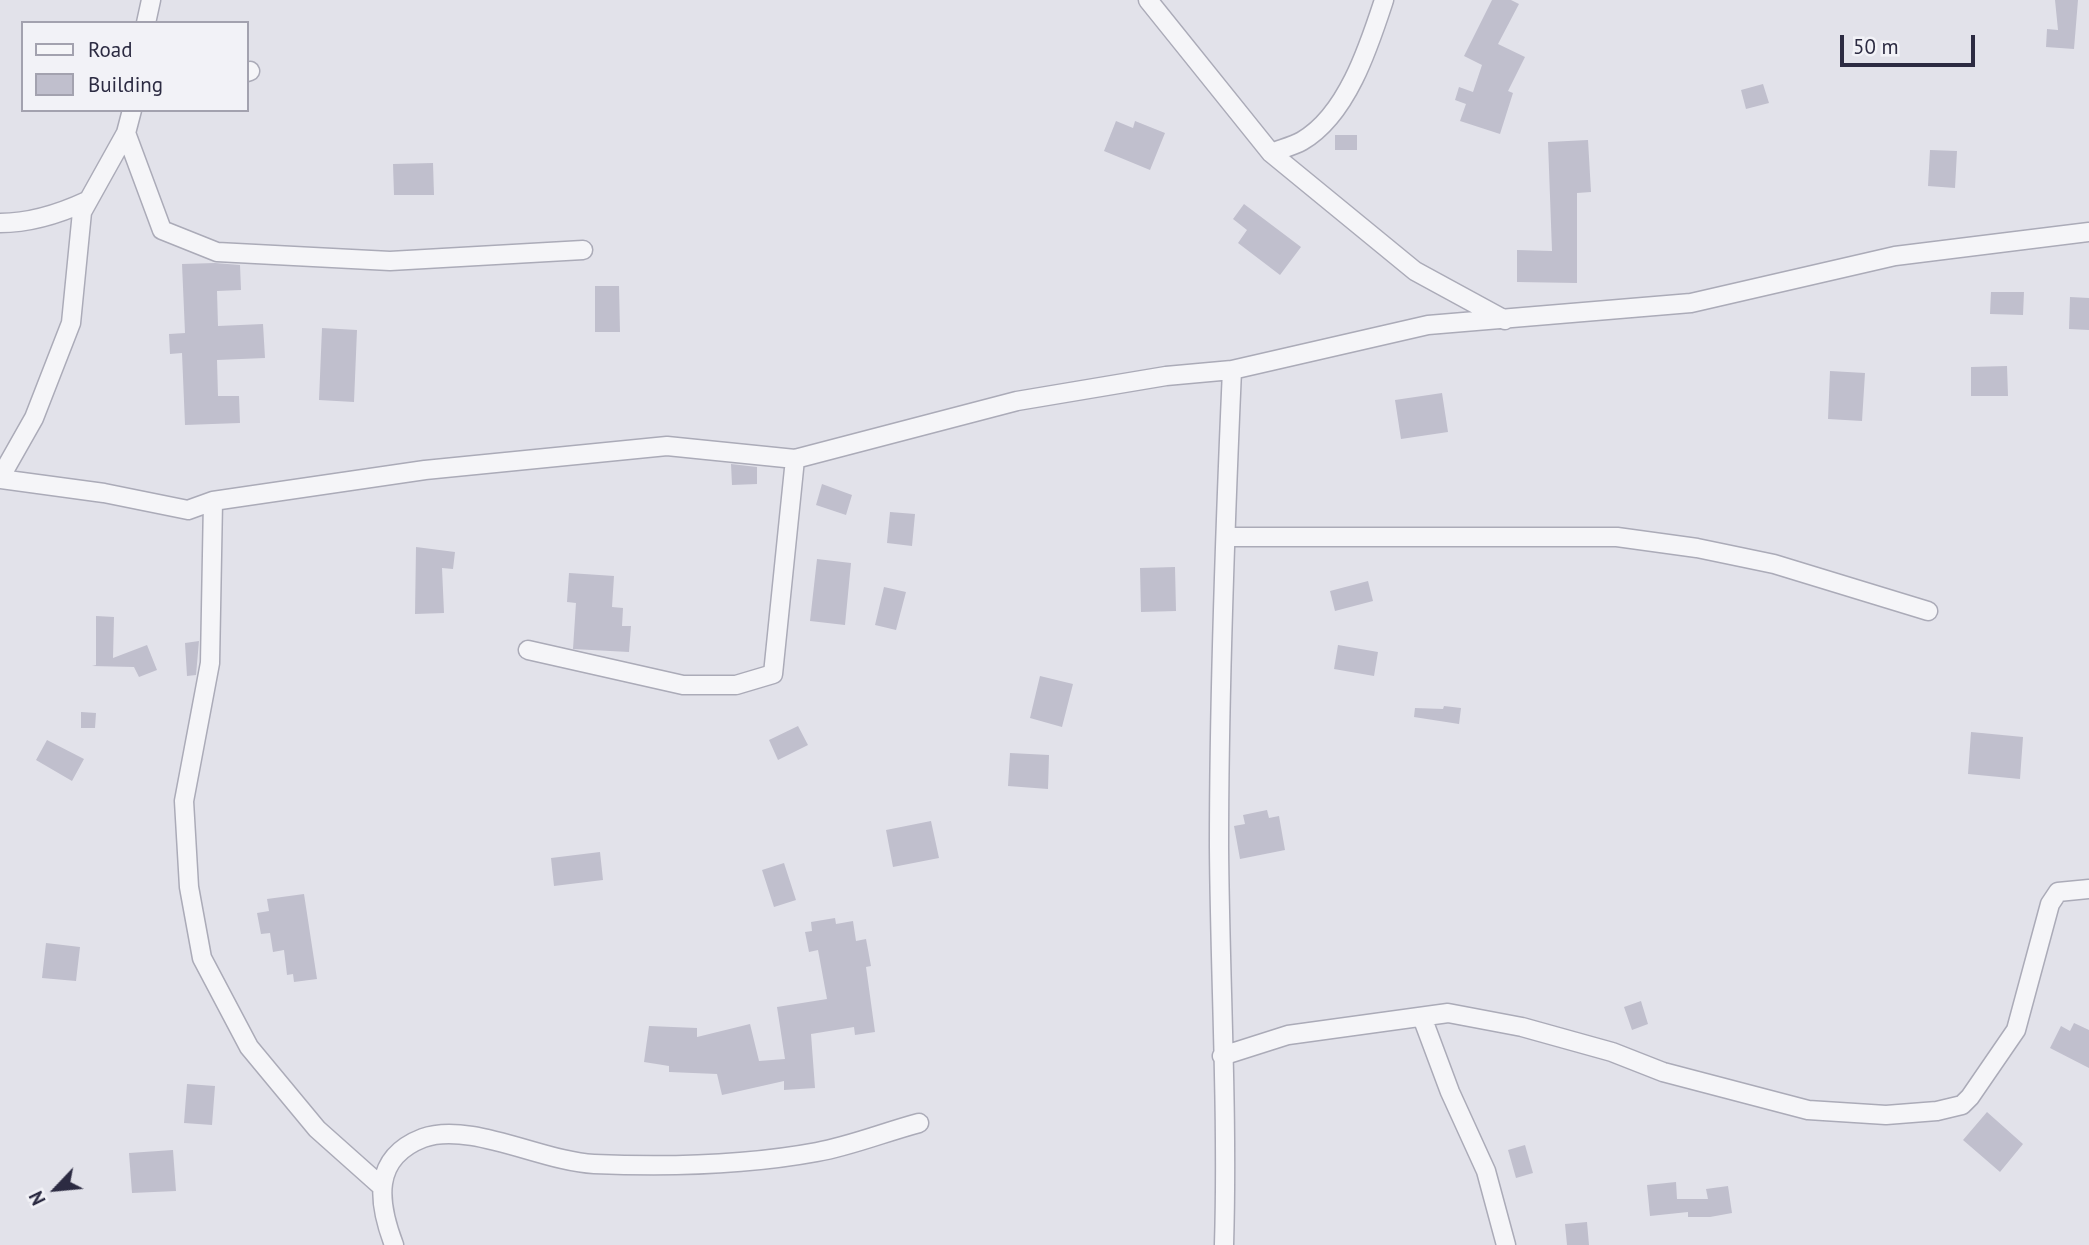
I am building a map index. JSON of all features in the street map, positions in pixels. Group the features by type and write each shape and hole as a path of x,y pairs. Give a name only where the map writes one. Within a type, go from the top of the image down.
{"street":[{"path":"146,21 151,0"},
{"path":"1147,0 1271,153 1415,271 1505,320"},
{"path":"1271,153 1302,141 1337,104 1364,60 1384,0"},
{"path":"131,112 126,133 82,212 71,323 34,418 0,479 104,493 188,510 213,501 425,470 667,446 795,459 1017,401 1166,376 1231,369 1428,325 1691,303 1895,256 2089,232"},
{"path":"126,133 162,230 217,252 390,261 583,250"},
{"path":"0,223 16,223 61,213 87,201"},
{"path":"1224,1245 1227,1148 1222,1056 1219,741 1231,369"},
{"path":"528,650 682,685 736,685 773,674 795,459"},
{"path":"213,501 210,663 184,801 189,887 202,958 249,1047 317,1129 381,1186"},
{"path":"1227,537 1617,537 1697,548 1774,564 1928,611"},
{"path":"1222,1056 1288,1035 1448,1013 1522,1027 1612,1052 1663,1072 1808,1110 1886,1115 1937,1111 1962,1105 1970,1097 2016,1030 2050,904 2058,892 2089,889"},
{"path":"1422,1017 1450,1092 1486,1171 1506,1245"},
{"path":"394,1245 383,1216 381,1186 395,1155 421,1139 446,1132 591,1164 705,1163 817,1152 919,1122"}],"building":[{"path":"1492,0 1511,0 1519,4 1498,44 1525,57 1508,91 1513,93 1500,134 1460,121 1466,104 1455,100 1459,87 1473,92 1482,65 1464,56"},
{"path":"2055,0 2078,0 2074,49 2046,47 2047,29 2058,30"},
{"path":"1763,84 1769,103 1746,109 1741,90"},
{"path":"1116,121 1133,128 1135,121 1165,133 1150,170 1104,151"},
{"path":"1335,135 1357,135 1357,150 1335,150"},
{"path":"1588,140 1591,192 1577,193 1577,283 1517,282 1517,250 1552,251 1548,142"},
{"path":"1930,150 1957,151 1955,188 1928,186"},
{"path":"433,163 434,195 394,195 393,164"},
{"path":"1244,204 1301,247 1280,275 1238,243 1247,230 1233,219"},
{"path":"182,264 240,265 241,290 217,291 218,326 263,324 265,358 217,360 218,396 239,396 240,423 185,425 182,353 170,354 169,334 185,333"},
{"path":"595,286 619,286 620,332 595,332"},
{"path":"1991,292 2024,292 2023,315 1990,314"},
{"path":"2070,297 2089,298 2089,330 2069,329"},
{"path":"322,328 357,330 354,402 319,400"},
{"path":"2007,366 2008,396 1971,396 1971,367"},
{"path":"1830,371 1865,373 1862,421 1828,419"},
{"path":"1442,393 1448,432 1401,439 1395,400"},
{"path":"731,464 757,467 757,484 732,485"},
{"path":"822,484 852,495 846,515 816,505"},
{"path":"890,512 915,514 912,546 887,543"},
{"path":"416,547 455,552 453,569 442,568 444,613 415,614"},
{"path":"817,559 851,563 845,625 810,621"},
{"path":"1175,567 1176,611 1141,612 1140,568"},
{"path":"569,573 614,576 612,607 623,608 622,626 631,626 629,652 573,649 576,603 567,602"},
{"path":"1368,581 1373,601 1335,611 1330,591"},
{"path":"884,587 906,592 896,630 875,625"},
{"path":"96,616 114,617 113,658 147,645 157,670 139,677 134,667 92,666 96,665"},
{"path":"199,641 196,675 187,676 185,643"},
{"path":"1338,645 1378,652 1374,676 1334,669"},
{"path":"1040,676 1073,684 1062,727 1030,718"},
{"path":"1444,706 1461,708 1459,724 1414,717 1415,708 1443,709"},
{"path":"81,712 96,713 95,728 81,728"},
{"path":"798,726 808,745 778,760 769,740"},
{"path":"1971,732 2023,737 2020,779 1968,774"},
{"path":"47,740 84,759 72,781 36,760"},
{"path":"1010,753 1049,755 1048,789 1008,786"},
{"path":"1267,810 1269,818 1279,816 1285,850 1240,859 1234,826 1245,824 1243,815"},
{"path":"931,821 939,858 893,867 886,830"},
{"path":"600,852 603,880 554,886 551,858"},
{"path":"784,863 796,900 774,907 762,870"},
{"path":"304,894 317,979 294,982 293,974 287,975 284,950 273,952 270,933 261,934 257,913 269,911 267,899"},
{"path":"835,918 836,924 853,921 856,941 866,939 871,966 866,967 875,1032 855,1035 854,1027 811,1034 815,1088 784,1090 784,1081 722,1095 717,1074 669,1072 669,1066 644,1062 649,1026 697,1028 697,1037 750,1024 759,1061 785,1059 777,1007 827,999 818,950 809,952 805,932 812,931 811,922"},
{"path":"46,943 80,947 76,981 42,978"},
{"path":"1641,1001 1648,1024 1632,1030 1624,1007"},
{"path":"2074,1023 2089,1030 2089,1068 2050,1048 2061,1026 2070,1031"},
{"path":"187,1084 215,1086 212,1125 184,1123"},
{"path":"1987,1112 2023,1144 2000,1172 1963,1140"},
{"path":"1525,1145 1533,1173 1516,1178 1508,1150"},
{"path":"173,1150 176,1191 132,1193 129,1153"},
{"path":"1676,1182 1677,1199 1708,1199 1706,1189 1728,1186 1732,1213 1710,1217 1688,1217 1688,1212 1650,1216 1647,1185"},
{"path":"1587,1222 1589,1245 1567,1245 1565,1224"}]}
